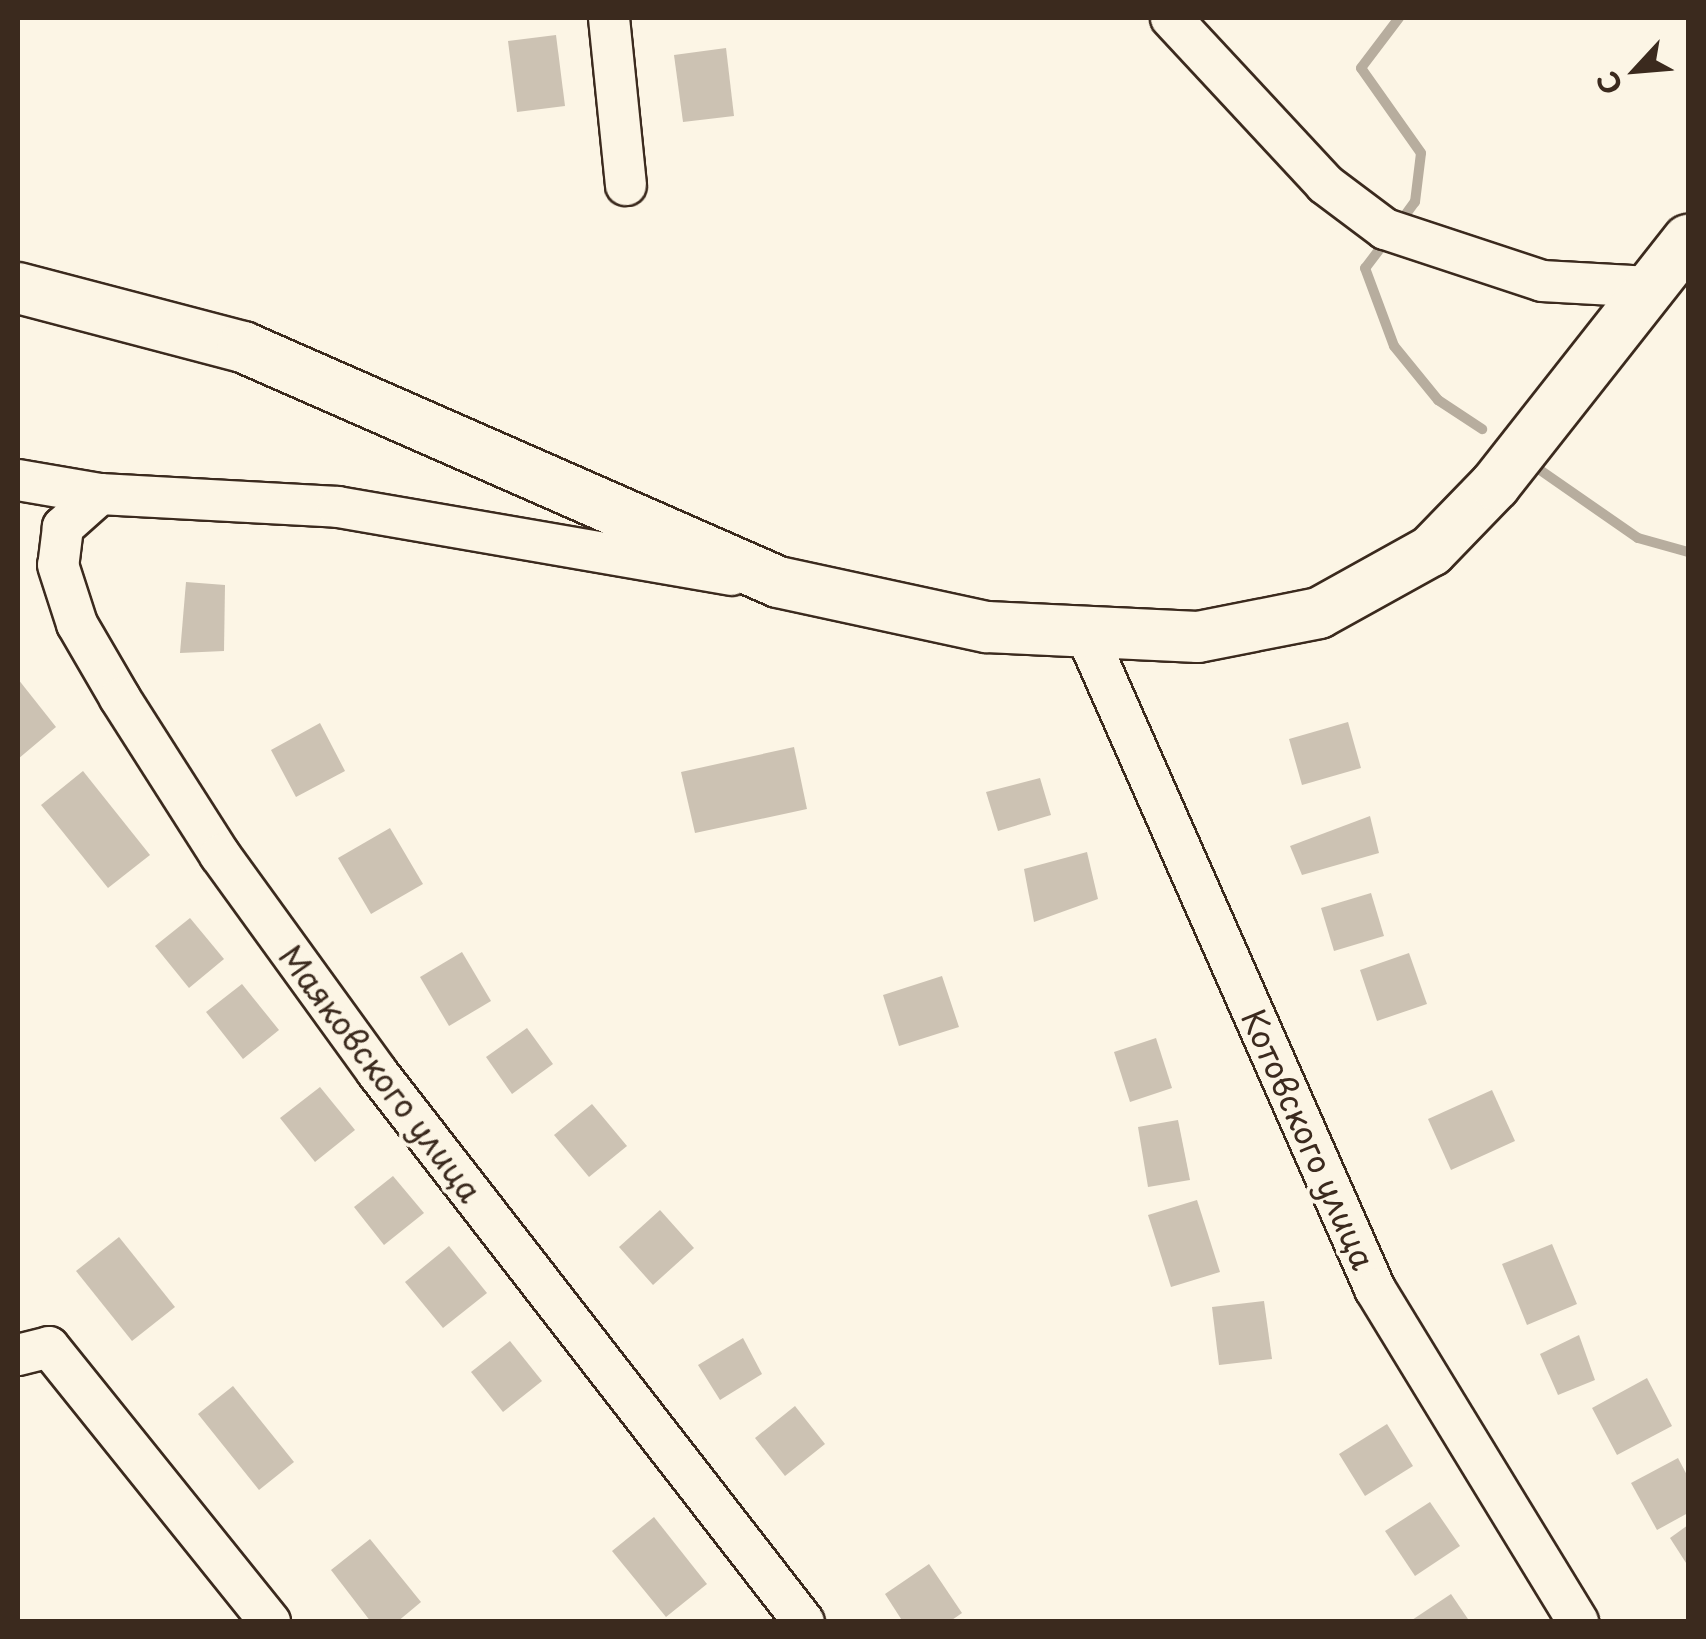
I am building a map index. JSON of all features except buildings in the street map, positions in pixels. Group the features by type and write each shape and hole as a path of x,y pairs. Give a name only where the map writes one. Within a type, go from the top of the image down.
{"main road":[{"path":"18,288 243,347 778,582 987,627 1198,637 1278,627 1397,576 1495,485 1688,240"}],"street":[{"path":"609,18 626,185"},
{"path":"1171,18 1325,184 1385,228 1424,246 1542,281 1650,287"},
{"path":"18,480 100,494 338,507 778,582"},
{"name":"Маяковского улица","path":"100,494 63,527 58,565 77,624 120,698 220,856 377,1072 804,1622"},
{"name":"Котовского улица","path":"1086,634 1375,1289 1578,1622"},
{"path":"18,1355 49,1348 270,1622"}],"waterway":[{"path":"1398,225 1415,202 1421,153 1361,68 1399,18"},
{"path":"1388,238 1365,268 1394,346 1438,400 1482,429"},
{"path":"1540,470 1638,538 1688,552"}]}
